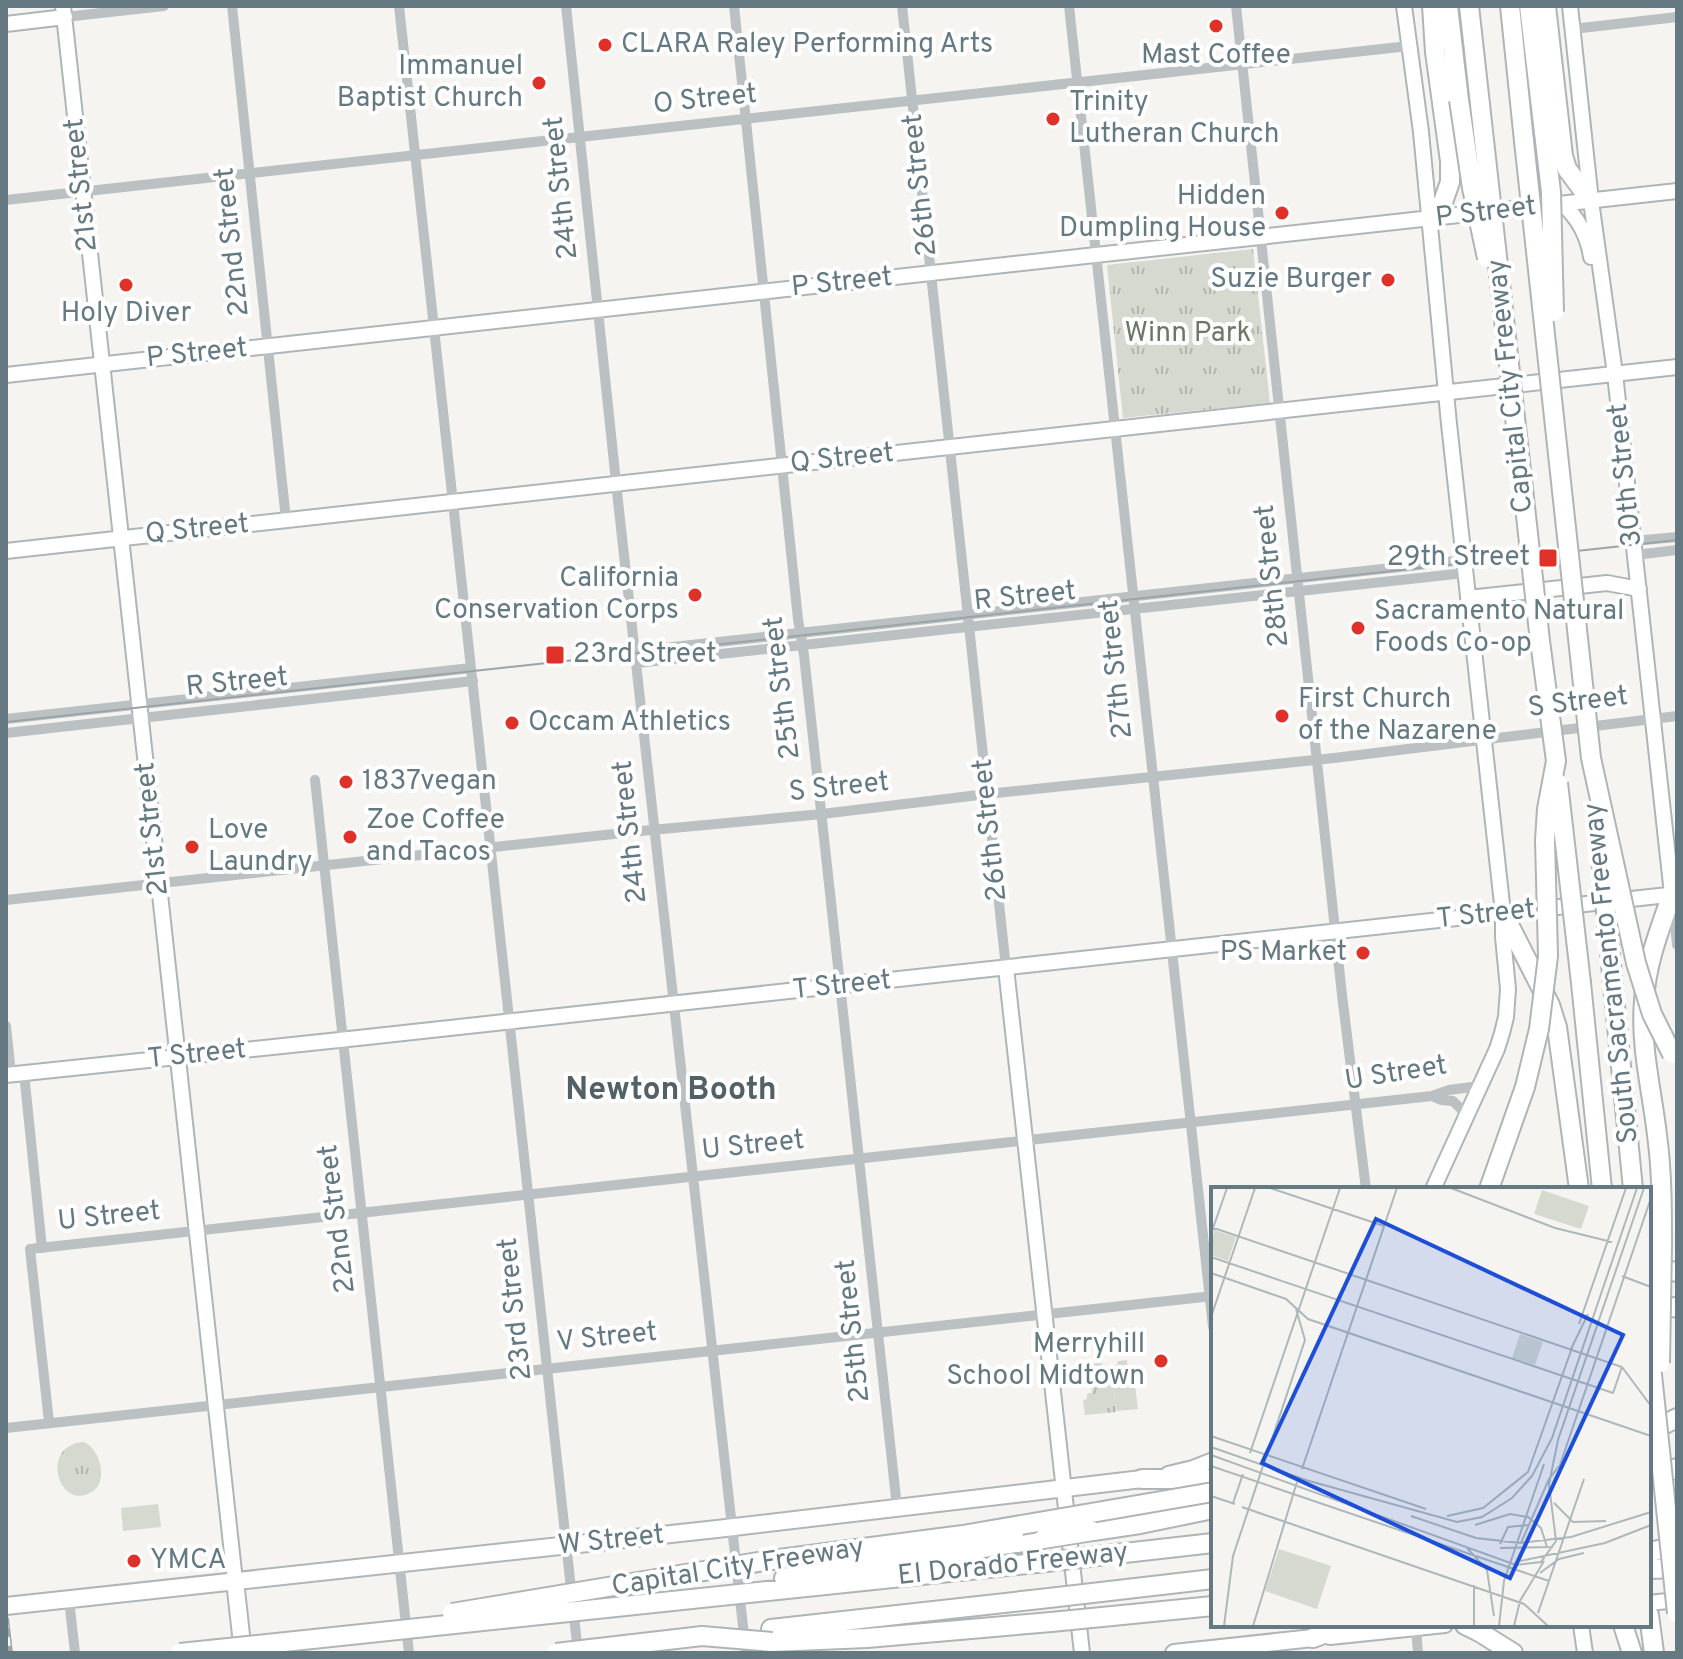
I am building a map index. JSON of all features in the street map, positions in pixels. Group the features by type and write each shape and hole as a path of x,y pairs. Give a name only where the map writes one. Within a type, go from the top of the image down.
{"highway":[{"path":"1431,219 1443,202 1450,182 1432,6"},
{"path":"1448,6 1472,188 1506,336"},
{"name":"Capital City Freeway","path":"1469,6 1538,626 1556,761 1545,840 1548,956 1539,1029 1525,1087 1490,1187"},
{"name":"Capital City Freeway","path":"1510,6 1591,758 1636,963 1652,1014 1675,1059"},
{"path":"1529,6 1556,198 1550,367"},
{"path":"1546,6 1563,156 1567,169 1591,201"},
{"name":"South Sacramento Freeway","path":"1591,758 1633,1187"},
{"name":"South Sacramento Freeway","path":"1556,761 1602,1187"},
{"path":"1654,1433 1662,1245 1661,1187 1643,1005 1649,964 1674,894"},
{"path":"1503,913 1550,1005 1557,1027 1579,1187"},
{"path":"1495,1187 1500,1162"},
{"path":"1651,1267 1677,1272"},
{"path":"1651,1309 1677,1307"},
{"path":"1651,1381 1654,1433 1677,1613"},
{"path":"1654,1433 1677,1418"},
{"path":"1651,1478 1677,1468"},
{"path":"1142,1479 1211,1479"},
{"name":"Capital City Freeway","path":"264,1645 764,1561 963,1535 1211,1492"},
{"path":"767,1586 1211,1509"},
{"name":"El Dorado Freeway","path":"527,1617 767,1586 1046,1562 1211,1543"},
{"path":"1651,1552 1677,1546"},
{"path":"1651,1569 1677,1568"},
{"name":"El Dorado Freeway","path":"772,1636 1211,1579"},
{"name":"Capital City Freeway","path":"556,1653 702,1636 867,1638 1211,1606"},
{"name":"Capital City Freeway","path":"180,1653 527,1617"},
{"path":"1313,1638 1343,1627"},
{"path":"1469,1627 1513,1653"},
{"path":"1650,1627 1654,1653"}],"main road":[{"path":"1404,6 1431,219 1445,393 1503,913 1508,989 1507,1009 1497,1049 1434,1187"},
{"name":"30th Street","path":"1570,6 1674,894"},
{"path":"6,24 64,12"},
{"name":"21st Street","path":"64,12 243,1653"},
{"name":"P Street","path":"6,375 1431,219 1556,198 1591,201 1677,191"},
{"path":"1556,198 1571,211 1582,230 1589,246 1594,286 1605,297"},
{"name":"Q Street","path":"6,551 1677,367"},
{"path":"1468,598 1607,583 1639,589"},
{"name":"T Street","path":"14,1074 1674,894"},
{"name":"26th Street","path":"1006,968 1082,1653"},
{"name":"W Street","path":"6,1606 1063,1489 1142,1479 1211,1461"},
{"path":"1651,1603 1677,1600"},
{"path":"1174,1653 1249,1649 1313,1638 1426,1627"},
{"path":"1581,1627 1585,1653"}],"street":[{"path":"64,12 164,6"},
{"name":"22nd Street","path":"232,6 286,520"},
{"name":"23rd Street","path":"399,6 578,1653"},
{"name":"24th Street","path":"566,6 746,1653"},
{"name":"25th Street","path":"734,6 897,1507"},
{"name":"26th Street","path":"902,6 1006,968"},
{"name":"27th Street","path":"1069,6 1211,1296"},
{"name":"28th Street","path":"1236,6 1366,1187"},
{"path":"1573,29 1677,17"},
{"name":"O Street","path":"6,200 1409,46"},
{"path":"1634,548 1677,537"},
{"path":"1634,548 1677,550"},
{"name":"R Street","path":"801,639 967,614 1298,578 1465,566"},
{"name":"R Street","path":"636,657 801,639 968,627 1299,592 1465,566"},
{"name":"R Street","path":"6,733 141,711 471,668"},
{"name":"R Street","path":"6,719 141,711 473,681"},
{"name":"S Street","path":"6,900 822,814 1677,716"},
{"name":"22nd Street","path":"315,780 409,1653"},
{"name":"30th Street","path":"1674,894 1677,945"},
{"path":"6,1026 36,1249 49,1422"},
{"name":"U Street","path":"36,1249 1191,1124 1432,1096 1449,1090 1480,1086"},
{"path":"1432,1096 1458,1105 1464,1122"},
{"name":"V Street","path":"6,1428 1211,1296"},
{"path":"69,1600 75,1653"},
{"path":"1416,1628 1418,1653"}],"green space":[{"name":"Winn Park","path":"1253,249 1270,403 1123,418 1107,265"},
{"path":"1127,1360 1128,1373 1125,1375 1134,1377 1113,1380 1116,1412 1085,1415 1083,1400 1092,1393 1089,1364 1117,1365 1118,1361"},
{"path":"1134,1377 1138,1409 1116,1411 1113,1380"},
{"path":"83,1442 96,1454 101,1474 95,1489 77,1496 62,1484 58,1464 61,1454 70,1446"},
{"path":"158,1504 161,1527 123,1531 121,1508"}],"tram line":[{"path":"6,722 1677,540"}],"railway":[{"path":"6,1619 10,1653"}],"place":[{"name":"Mast Coffee","path":"1216,26"},
{"name":"CLARA Raley Performing Arts","path":"605,45"},
{"name":"Immanuel Baptist Church","path":"539,83"},
{"name":"Trinity Lutheran Church","path":"1053,119"},
{"name":"Hidden Dumpling House","path":"1282,213"},
{"name":"Suzie Burger","path":"1388,280"},
{"name":"Holy Diver","path":"126,285"},
{"name":"29th Street","path":"1548,558"},
{"name":"California Conservation Corps","path":"695,595"},
{"name":"Sacramento Natural Foods Co-op","path":"1358,628"},
{"name":"23rd Street","path":"555,655"},
{"name":"First Church of the Nazarene","path":"1282,716"},
{"name":"Occam Athletics","path":"512,723"},
{"name":"1837vegan","path":"346,782"},
{"name":"Zoe Coffee and Tacos","path":"350,837"},
{"name":"Love Laundry","path":"192,847"},
{"name":"PS Market","path":"1363,953"},
{"name":"Merryhill School Midtown","path":"1161,1361"},
{"name":"YMCA","path":"134,1561"}],"district":[{"name":"Newton Booth","path":"671,1091"}]}
